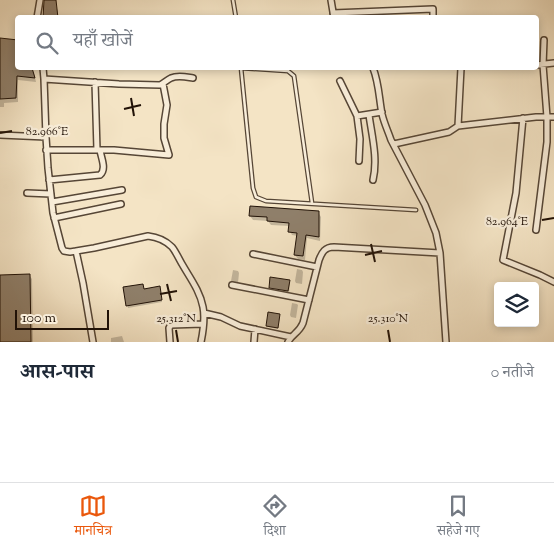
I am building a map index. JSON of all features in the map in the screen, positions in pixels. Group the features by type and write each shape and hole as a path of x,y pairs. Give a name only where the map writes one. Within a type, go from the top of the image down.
{"street":[{"path":"38,15 40,0"},
{"path":"331,0 334,15 433,9 433,15"},
{"path":"536,230 547,142 547,117 540,65 544,40"},
{"path":"540,65 554,63"},
{"path":"43,70 49,180 54,218 62,248 67,252 76,251 148,236 154,236 173,248 198,291 204,307 201,342"},
{"path":"374,70 378,80 382,112 394,144 425,205 436,233 440,253 446,342"},
{"path":"458,126 461,70"},
{"path":"44,79 119,84 163,84 173,77 193,78"},
{"path":"340,81 357,116 360,139 359,161"},
{"path":"49,180 100,175 103,173 98,150 95,82"},
{"path":"46,150 114,150 169,155 164,138 167,105 163,84"},
{"path":"357,116 382,112"},
{"path":"369,115 376,170 373,180"},
{"path":"394,144 449,132 458,126 523,118 554,117"},
{"path":"523,118 516,193 503,260 554,282"},
{"path":"0,135 46,137"},
{"path":"52,202 122,190"},
{"path":"27,193 51,194"},
{"path":"54,218 121,204"},
{"path":"204,313 221,317 240,326 289,339 301,328 321,254 327,248 440,253"},
{"path":"76,251 93,342"},
{"path":"254,254 317,267"},
{"path":"232,285 309,300"},
{"path":"170,342 169,328 171,325 203,324"},
{"path":"254,342 255,329"}],"lane":[{"path":"233,0 236,15"},
{"path":"241,70 254,194 256,197 266,200 312,204 416,210"},
{"path":"272,70 288,71 294,76 312,204"}],"building":[{"path":"44,0 56,0 58,15 43,15"},
{"path":"0,38 15,40 15,70 33,70 35,78 17,76 16,98 0,99"},
{"path":"250,206 319,211 319,237 306,235 303,256 294,255 297,233 288,232 289,223 267,221 267,217 249,216"},
{"path":"30,274 31,342 0,342 0,275"},
{"path":"270,277 290,280 288,291 269,288"},
{"path":"143,284 144,289 160,286 162,300 126,306 123,287"},
{"path":"268,312 280,314 278,328 266,326"}]}
